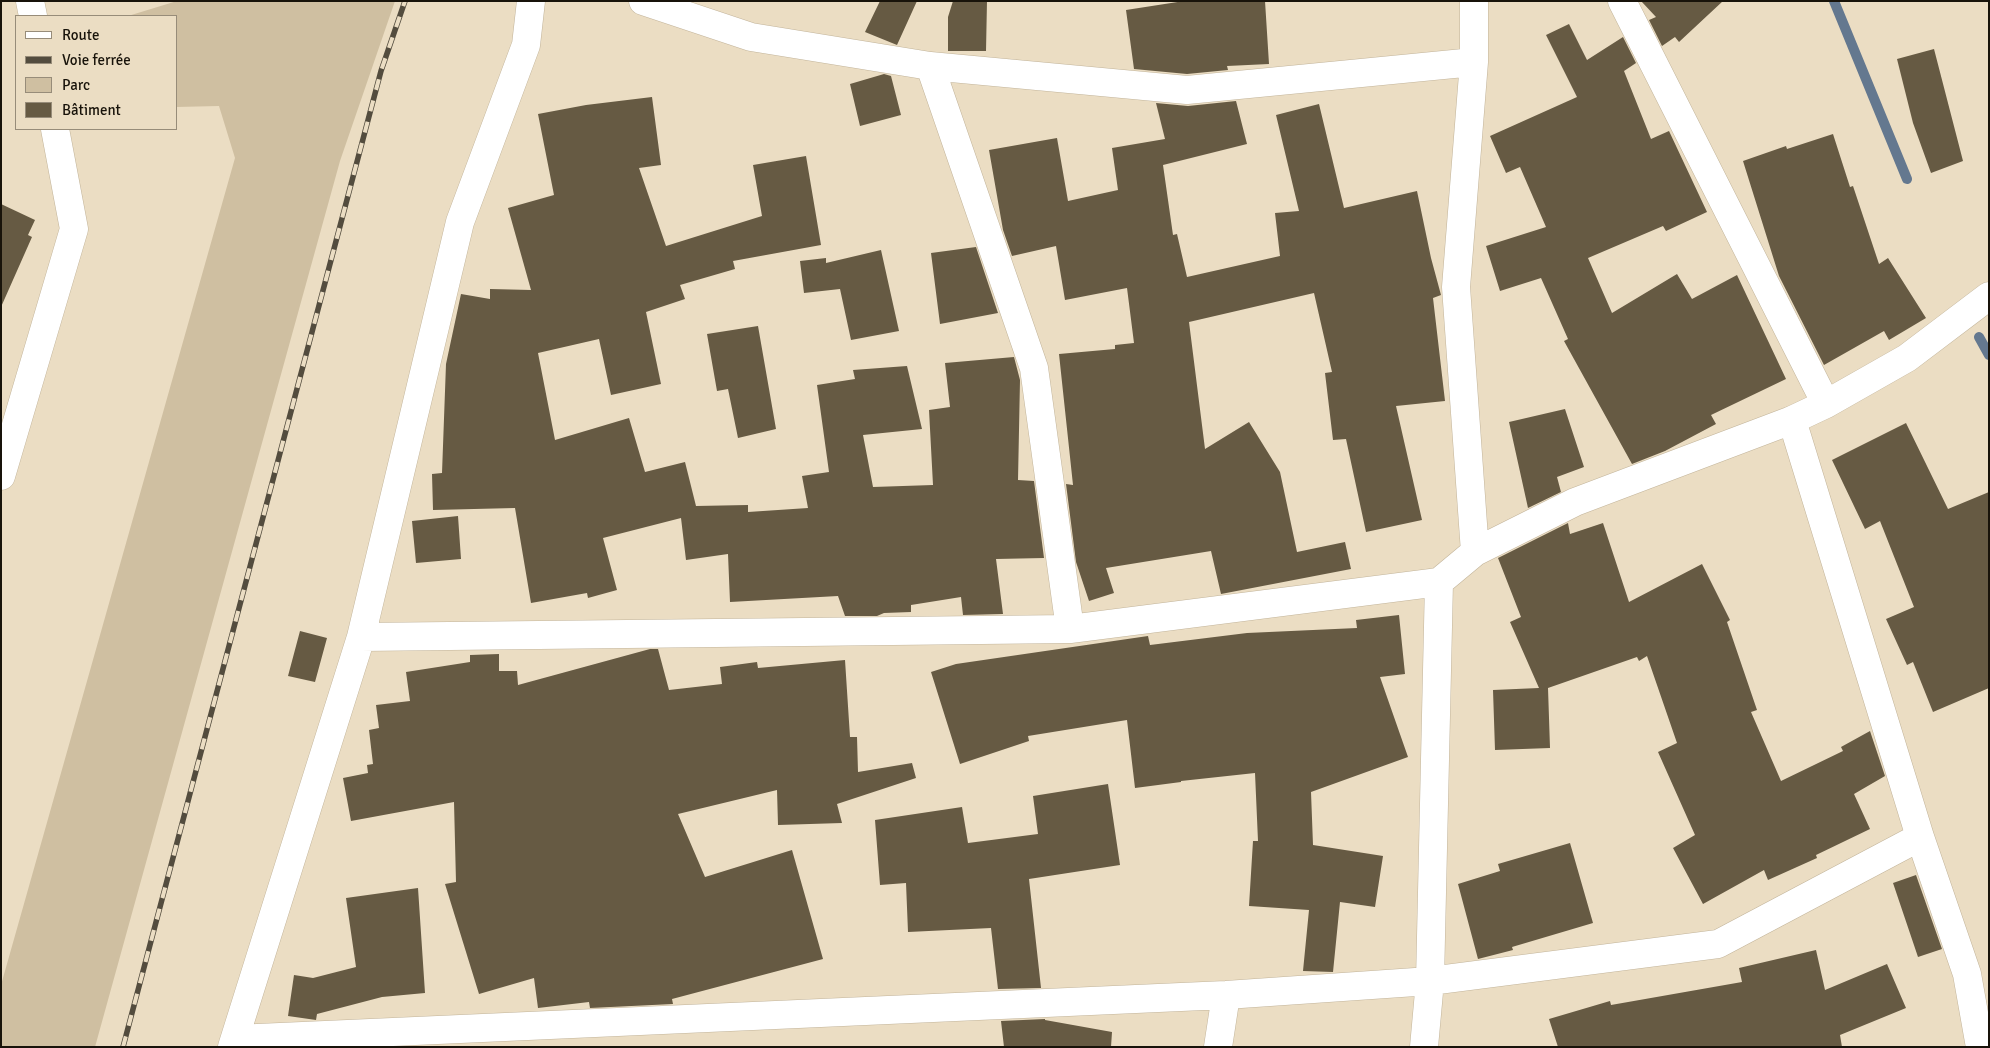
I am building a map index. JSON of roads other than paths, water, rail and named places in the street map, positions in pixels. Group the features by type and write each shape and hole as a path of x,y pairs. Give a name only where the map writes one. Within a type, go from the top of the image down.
{"street":[{"path":"30,1 33,15"},
{"path":"531,1 526,45 460,222 361,636 233,1043 1226,995 1430,981 1718,944 1920,837"},
{"path":"642,1 751,38 930,66 1187,90 1474,62"},
{"path":"1474,1 1474,62 1456,287 1475,552"},
{"path":"1622,1 1826,404"},
{"path":"930,66 1034,368 1070,629"},
{"path":"1,476 74,228 55,130"},
{"path":"361,636 1070,629 1439,582 1475,552 1575,502 1792,420 1826,404 1907,358 1989,296"},
{"path":"1792,420 1920,837 1968,974 1980,1047"},
{"path":"1424,1047 1430,981 1439,582"},
{"path":"1218,1047 1226,995"}],"waterway":[{"path":"1834,1 1907,179"},
{"path":"1979,337 1989,355"}],"railway":[{"path":"123,1047 381,71 405,1"}]}
